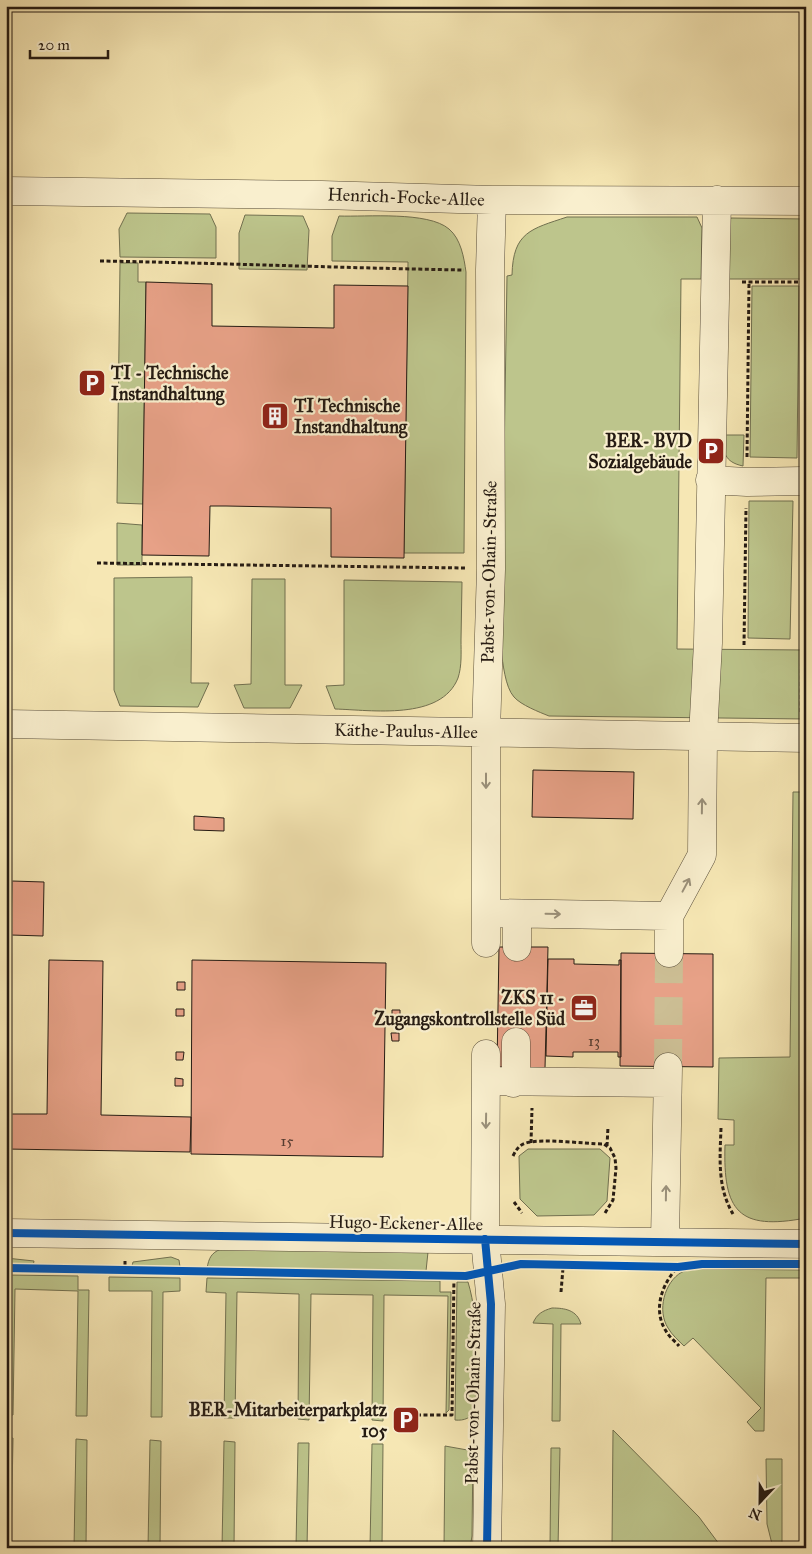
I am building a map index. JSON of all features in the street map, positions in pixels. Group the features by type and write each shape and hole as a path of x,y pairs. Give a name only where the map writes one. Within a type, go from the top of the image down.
{"street":[{"name":"Henrich-Focke-Allee","path":"6,191 322,195 492,200 806,201"},
{"name":"Pabst-von-Ohain-Straße","path":"486,943 486,732 491,569 490,270 492,200"},
{"path":"669,953 670,916 702,855 703,736 708,643 710,480 716,281 716,200"},
{"path":"710,480 747,482 802,481"},
{"name":"Käthe-Paulus-Allee","path":"6,724 804,738"},
{"path":"487,913 670,916"},
{"path":"517,914 517,947"},
{"path":"513,1083 516,1074 516,1042"},
{"name":"Pabst-von-Ohain-Straße","path":"486,1054 485,1239 491,1304 487,1548"},
{"path":"487,1081 513,1083 668,1075 666,1242"},
{"name":"Hugo-Eckener-Allee","path":"6,1233 806,1244"}],"path":[{"path":"100,262 225,263 321,268 490,270"},
{"path":"716,281 806,282"},
{"path":"804,738 804,499 802,481 804,463 806,332"},
{"path":"97,564 491,569"},
{"path":"607,1146 608,1127"},
{"path":"721,1128 720,1176 723,1193 733,1214"},
{"path":"512,1165 513,1156 517,1148 526,1143 604,1144 615,1158 616,1168 613,1200 606,1213"},
{"path":"513,1198 514,1203 522,1213"},
{"path":"125,1261 125,1270"},
{"path":"561,1292 564,1264"},
{"path":"678,1267 664,1287 660,1300 660,1318 666,1332 679,1346"},
{"path":"416,1415 452,1415 454,1276"}],"green space":[{"path":"127,213 210,214 216,227 216,258 120,257 119,229"},
{"path":"245,215 303,216 309,230 307,270 239,269 239,233"},
{"path":"339,216 412,217 439,223 453,233 461,249 466,272 464,553 404,553 408,262 332,261 332,236"},
{"path":"567,217 697,217 702,228 701,279 681,279 677,649 806,650 806,719 549,716 521,703 514,697 508,687 501,650 507,276 512,275 516,249 526,234 543,225"},
{"path":"731,218 806,219 806,279 725,279 726,228"},
{"path":"120,263 138,263 138,282 146,282 143,504 117,503"},
{"path":"752,286 799,286 797,458 750,457"},
{"path":"723,435 744,435 743,466 728,459 724,451"},
{"path":"749,501 793,501 790,639 748,638"},
{"path":"117,523 142,525 142,565 117,565"},
{"path":"192,577 191,683 209,683 198,707 120,706 114,690 114,578"},
{"path":"252,579 285,579 285,685 302,685 290,708 244,708 234,685 251,684"},
{"path":"344,580 462,582 460,669 458,678 449,692 437,701 421,707 404,710 335,709 326,686 344,685"},
{"path":"793,792 806,792 806,1218 764,1221 750,1218 739,1211 732,1201 727,1186 725,1145 734,1145 734,1120 718,1119 719,1058 790,1057"},
{"path":"528,1149 600,1149 610,1158 607,1201 594,1215 537,1216 520,1199 519,1156"},
{"path":"221,1249 428,1252 426,1271 207,1268 211,1256"},
{"path":"171,1257 179,1260 180,1267 132,1266 133,1262"},
{"path":"6,1258 34,1261 33,1266 6,1265"},
{"path":"697,1269 806,1270 806,1278 766,1278 764,1431 755,1431 747,1422 761,1408 693,1338 684,1346 671,1333 665,1321 663,1313 664,1297 671,1283 682,1272"},
{"path":"6,1275 78,1276 78,1290 89,1290 87,1416 76,1416 78,1291 15,1289 13,1415 6,1415"},
{"path":"109,1277 180,1278 180,1291 163,1292 162,1417 151,1417 152,1291 109,1291"},
{"path":"207,1278 440,1281 440,1292 451,1292 449,1410 446,1413 448,1296 384,1295 383,1421 372,1420 373,1295 311,1294 309,1420 298,1419 299,1294 237,1292 235,1418 224,1418 226,1293 206,1292"},
{"path":"457,1282 468,1282 472,1297 477,1345 476,1409 470,1417 455,1420"},
{"path":"552,1308 570,1311 577,1316 581,1324 561,1324 560,1421 552,1421 553,1324 533,1323 540,1313"},
{"path":"613,1430 699,1517 722,1548 612,1548"},
{"path":"6,1438 13,1438 11,1548 6,1548"},
{"path":"76,1439 87,1440 86,1548 74,1548"},
{"path":"150,1440 161,1441 160,1548 148,1548"},
{"path":"224,1441 235,1442 234,1548 222,1548"},
{"path":"298,1443 309,1443 307,1548 296,1548"},
{"path":"372,1444 383,1444 382,1548 370,1548"},
{"path":"445,1446 473,1451 472,1536 470,1548 444,1548"},
{"path":"551,1448 560,1448 558,1548 550,1548"},
{"path":"766,1459 782,1459 782,1548 773,1548 767,1524"}],"building":[{"name":"TI Technische Instandhaltung","path":"146,282 212,284 212,326 334,328 334,285 408,286 404,558 331,557 331,508 226,506 210,506 209,556 142,555"},
{"path":"533,770 634,772 633,819 532,817"},
{"path":"194,816 224,818 224,831 194,830"},
{"path":"12,881 44,882 43,936 11,935"},
{"path":"499,947 548,947 545,1068 497,1067"},
{"path":"621,953 713,954 713,1067 620,1066"},
{"name":"ZKS 11 - Zugangskontrollstelle Süd","path":"548,959 574,959 574,964 619,965 619,960 621,960 621,1057 618,1057 618,1052 573,1052 573,1057 546,1056"},
{"path":"49,960 103,961 101,1115 191,1117 190,1152 6,1149 6,1114 47,1114"},
{"path":"192,960 386,963 383,1157 191,1154"},
{"path":"177,982 185,982 185,990 177,990"},
{"path":"176,1009 184,1009 184,1016 176,1016"},
{"path":"392,1010 400,1010 400,1018 392,1018"},
{"path":"391,1033 399,1033 399,1041 392,1041"},
{"path":"176,1052 184,1052 183,1060 176,1060"},
{"path":"175,1078 183,1079 183,1086 175,1086"}],"tunnel":[{"path":"668,1067 669,953"}],"cycle path":[{"path":"6,1233 806,1244"},
{"path":"485,1239 491,1304 487,1548"},
{"path":"6,1268 466,1276 521,1264 678,1267 702,1264 806,1264"}],"place":[{"name":"TI - Technische Instandhaltung","path":"92,383"},
{"name":"TI Technische Instandhaltung","path":"275,416"},
{"name":"BER- BVD Sozialgebäude","path":"711,451"},
{"name":"ZKS 11 - Zugangskontrollstelle Süd","path":"584,1008"},
{"name":"BER-Mitarbeiterparkplatz 105","path":"406,1420"}]}
